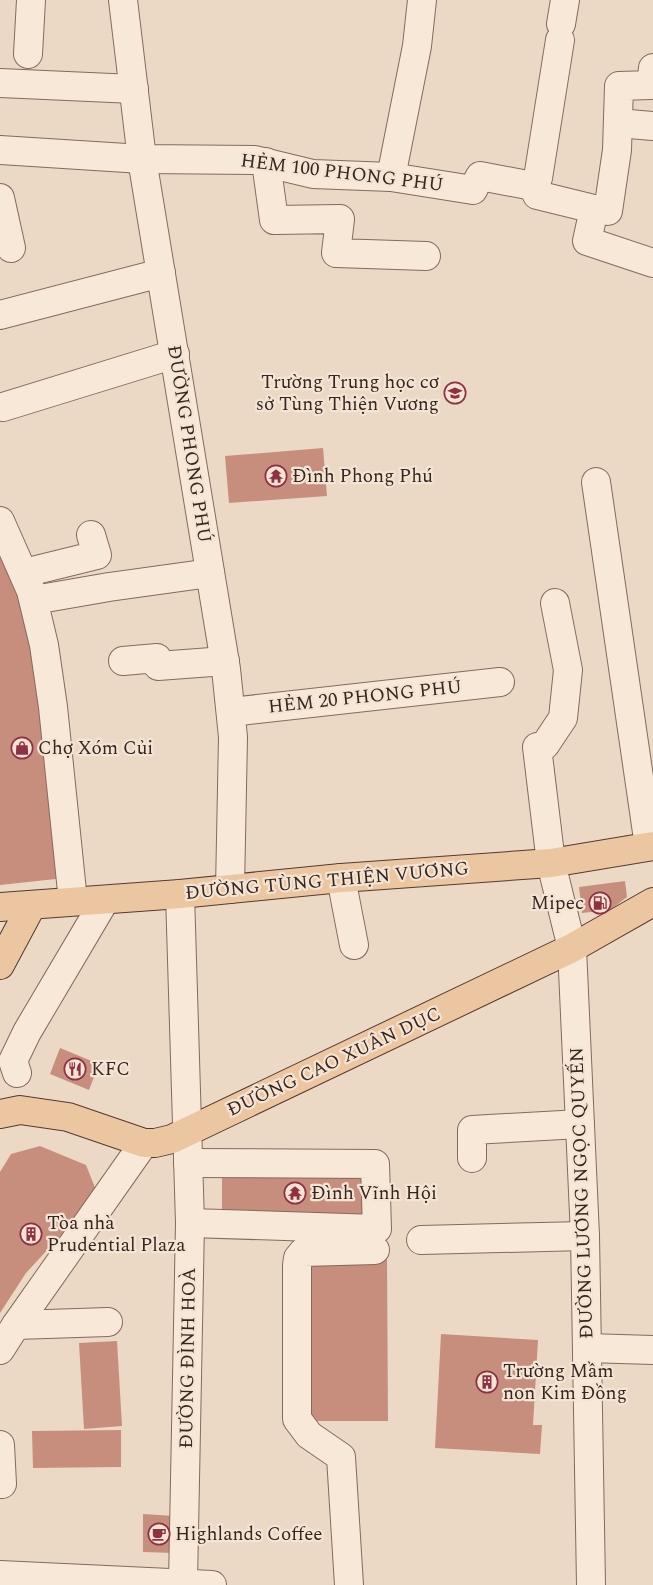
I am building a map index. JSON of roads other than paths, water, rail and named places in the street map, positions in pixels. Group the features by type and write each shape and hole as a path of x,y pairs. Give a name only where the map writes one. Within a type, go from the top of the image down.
{"main road":[{"name":"ĐƯỜNG TÙNG THIỆN VƯƠNG","path":"0,907 180,894 341,878 551,863 651,846"},
{"name":"ĐƯỜNG CAO XUÂN DỤC","path":"10,1112 68,1117 144,1143 155,1143 172,1139 572,948 653,902"},
{"path":"0,965 32,905"}],"street":[{"path":"28,54 31,0"},
{"name":"ĐƯỜNG PHONG PHÚ","path":"122,0 142,159 225,661 233,737 230,889"},
{"path":"391,177 417,46 422,0"},
{"path":"562,21 538,178 533,186 537,195 608,211 617,150 619,86 651,85 653,68"},
{"path":"0,83 134,89"},
{"path":"618,123 653,126"},
{"name":"HẺM 100 PHONG PHÚ","path":"0,150 142,159 255,160 313,174 391,177 473,190 480,176 533,186"},
{"path":"266,162 274,220 340,219 336,253 426,256"},
{"path":"0,198 11,248"},
{"path":"594,209 587,241 653,263"},
{"path":"0,315 161,273"},
{"path":"3,407 174,354"},
{"path":"596,482 651,846"},
{"path":"0,521 34,600 44,645 53,707 73,901"},
{"path":"24,574 97,555 91,535"},
{"path":"34,600 210,573"},
{"name":"ĐƯỜNG LƯƠNG NGỌC QUYẾN","path":"555,603 568,670 563,718 545,745 537,747 551,863 572,948 585,1236 591,1585"},
{"path":"123,661 157,658 158,666 225,661"},
{"name":"HẺM 20 PHONG PHÚ","path":"231,712 500,682"},
{"path":"341,878 354,945"},
{"name":"ĐƯỜNG ĐÌNH HOÀ","path":"180,894 190,1223 183,1583"},
{"path":"18,1073 13,1061 27,1032 105,900"},
{"path":"0,1130 10,1112"},
{"path":"472,1158 472,1130 580,1124"},
{"path":"0,1350 144,1143"},
{"path":"188,1163 375,1164 377,1229 190,1223"},
{"path":"420,1240 585,1236"},
{"path":"348,1585 341,1457 309,1436 296,1419 296,1265 298,1258 303,1252 375,1250"},
{"path":"16,1325 108,1322"},
{"path":"587,1348 653,1350"},
{"path":"0,1445 2,1484"},
{"path":"0,1575 212,1585"}],"place":[{"name":"Trường Trung học cơ sở Tùng Thiện Vương","path":"455,393"},
{"name":"Đình Phong Phú","path":"276,476"},
{"name":"Chợ Xóm Củi","path":"22,748"},
{"name":"Mipec","path":"600,903"},
{"name":"KFC","path":"75,1069"},
{"name":"Đình Vĩnh Hội","path":"295,1193"},
{"name":"Tòa nhà Prudential Plaza","path":"31,1234"},
{"name":"Trường Mầm non Kim Đồng","path":"487,1382"},
{"name":"Highlands Coffee","path":"159,1534"}]}
